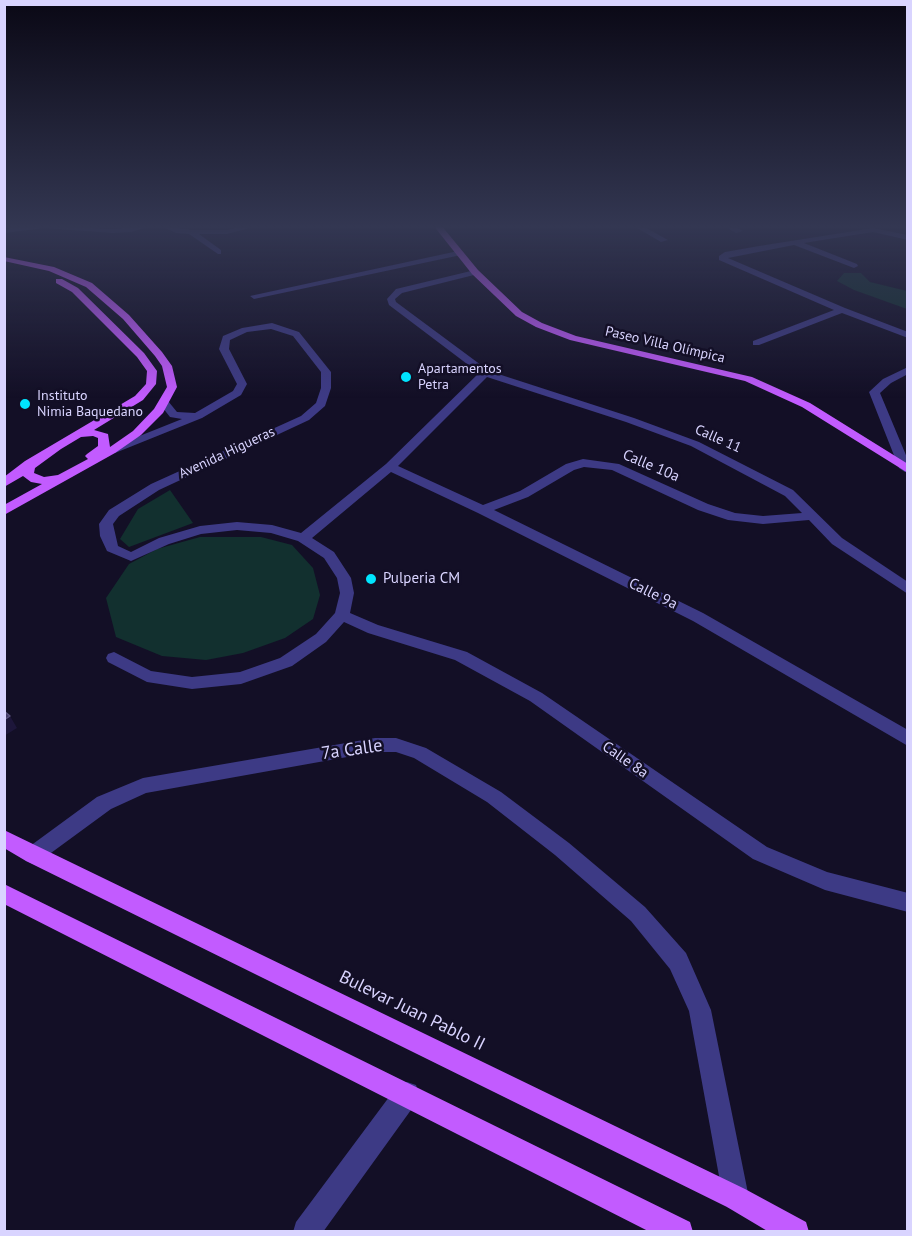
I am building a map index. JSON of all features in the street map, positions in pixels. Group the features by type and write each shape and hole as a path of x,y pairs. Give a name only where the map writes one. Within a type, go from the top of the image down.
{"main road":[{"path":"4,483 29,464 139,398 150,384 152,371 141,355 75,290 63,283"},
{"path":"4,511 111,452 137,433 164,403 172,387 167,366 159,354 126,317 84,283"},
{"name":"Paseo Villa Olímpica","path":"487,283 519,314 539,325 573,338 748,379 806,405 906,469"},
{"path":"77,434 93,433 104,436 105,440 104,447 83,461 79,469"},
{"path":"29,464 28,474 35,479 44,481 59,479"},
{"name":"Bulevar Juan Pablo II","path":"4,838 33,855 736,1198 796,1232"},
{"path":"4,893 680,1232"}],"street":[{"path":"254,296 317,283"},
{"path":"303,538 390,467 485,373 392,303 391,299 399,291 433,283"},
{"path":"779,283 908,335"},
{"path":"756,343 842,310"},
{"name":"Avenida Higueras","path":"111,452 198,416 237,393 242,384 224,349 226,338 234,333 272,326 287,329 296,334 326,372 326,388 321,404 305,418 155,487 114,513 106,524 112,548 131,558 164,541 200,530 237,526 272,529 303,538 329,555 344,578 346,593 342,615"},
{"path":"906,469 874,392 887,381 908,370"},
{"name":"Calle 11","path":"485,373 630,420 695,444 789,493 837,541 908,589"},
{"path":"164,403 174,415 198,416"},
{"name":"Calle 10a","path":"483,510 524,494 570,467 583,463 615,467 703,507 733,517 763,520 812,516"},
{"name":"Calle 9a","path":"390,467 483,510 698,617 908,740"},
{"path":"114,658 147,676 192,683 241,678 286,662 321,638 342,615"},
{"name":"Calle 8a","path":"342,615 373,629 461,656 536,697 760,854 825,881 908,903"},
{"name":"7a Calle","path":"33,855 104,802 143,786 375,745 396,745 420,753 494,797 562,849 638,914 678,961 700,1010 736,1198"},
{"path":"306,1232 407,1094"}],"green space":[{"path":"840,283 873,283 907,291 907,309"},
{"path":"170,490 193,523 129,547 120,539 138,509"},
{"path":"200,537 261,537 292,545 313,568 320,595 313,619 285,638 243,653 206,660 162,656 116,637 106,598 129,564 157,549"}],"building":[{"path":"4,711 10,716 4,720"}],"place":[{"name":"Apartamentos Petra","path":"406,377"},
{"name":"Instituto Nimia Baquedano","path":"25,404"},
{"name":"Pulperia CM","path":"371,579"}]}
